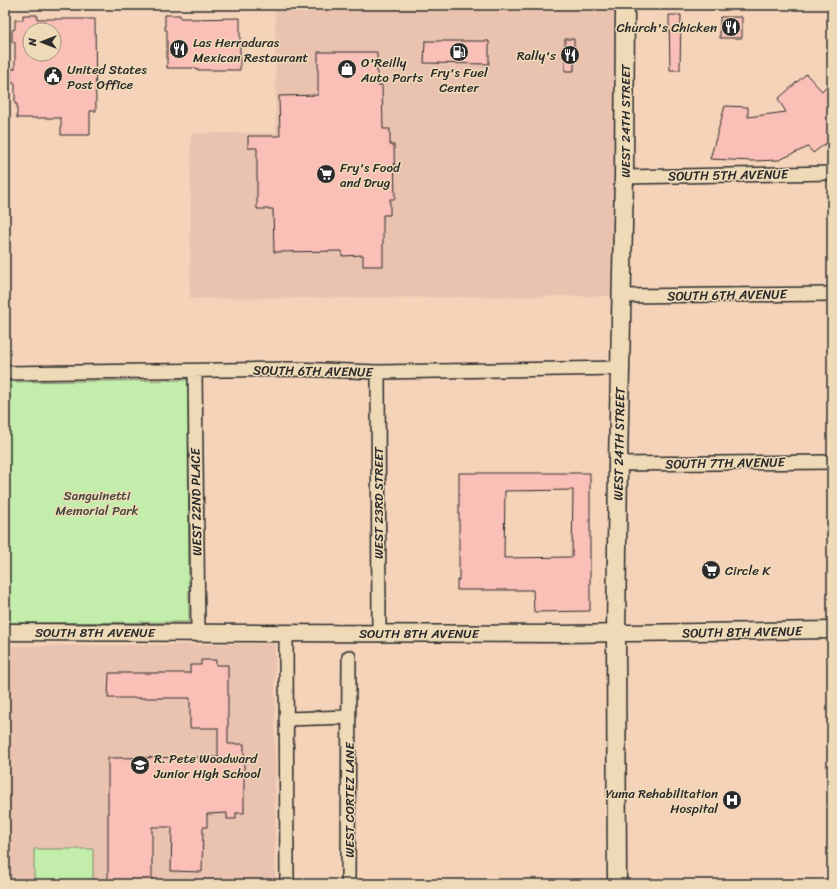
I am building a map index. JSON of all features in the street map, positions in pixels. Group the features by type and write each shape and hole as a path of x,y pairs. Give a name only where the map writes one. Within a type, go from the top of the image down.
{"main road":[{"name":"WEST 24TH STREET","path":"617,884 616,634 624,176 625,5"}],"street":[{"name":"SOUTH 5TH AVENUE","path":"624,176 832,173"},
{"name":"SOUTH 6TH AVENUE","path":"622,296 832,294"},
{"name":"SOUTH 6TH AVENUE","path":"5,373 294,369 378,372 620,368"},
{"name":"WEST 22ND PLACE","path":"195,371 198,632"},
{"name":"WEST 23RD STREET","path":"378,372 379,633"},
{"name":"SOUTH 7TH AVENUE","path":"618,464 832,462"},
{"name":"SOUTH 8TH AVENUE","path":"5,632 616,634 832,630"},
{"path":"286,633 287,884"},
{"name":"WEST CORTEZ LANE","path":"348,884 349,658"},
{"path":"286,719 349,717"}],"shaded area":[{"path":"275,5 625,5 622,296 190,299 191,133 276,133"},
{"name":"R. Pete Woodward Junior High School","path":"275,644 275,884 5,884 5,646"}],"green space":[{"name":"Sanguinetti Memorial Park","path":"188,380 189,622 5,623 5,382"},
{"path":"34,849 93,849 93,884 34,884"}],"building":[{"name":"United States Post Office","path":"23,15 37,15 37,19 95,19 96,111 90,111 90,135 61,135 61,118 17,118 15,83 11,83 11,69 15,69 15,42 12,42 12,30 15,29 15,20 23,20"},
{"path":"165,15 180,15 180,18 190,19 240,18 240,70 196,70 196,68 167,68 167,30 165,30"},
{"path":"669,15 681,15 680,70 670,70"},
{"name":"Church's Chicken","path":"720,17 742,17 742,38 720,38"},
{"name":"Rally's","path":"565,39 574,39 574,71 565,71"},
{"path":"425,41 489,41 489,64 424,63"},
{"name":"Fry's Food and Drug","path":"318,52 377,52 377,85 382,85 383,129 390,129 390,145 394,145 395,199 390,199 390,215 383,215 383,266 363,266 363,255 342,256 342,251 274,252 273,209 257,209 257,148 248,148 248,136 280,136 279,96 318,95"},
{"path":"806,74 822,91 832,80 832,139 813,153 808,147 779,160 753,161 710,159 725,106 748,107 748,117 786,112 778,99"},
{"path":"459,473 590,473 590,611 534,612 533,590 457,590 457,580 459,580","holes":["573,490 572,557 504,558 505,491"]},
{"path":"201,660 216,660 216,665 228,665 228,744 244,744 244,813 236,813 236,819 227,819 227,813 207,814 207,827 203,827 202,872 171,871 172,827 152,827 152,884 108,884 108,758 218,757 218,728 190,728 190,698 108,698 109,673 190,673 190,665 201,665"}],"place":[{"name":"Church's Chicken","path":"731,27"},
{"name":"Las Herraduras Mexican Restaurant","path":"179,49"},
{"name":"Fry's Fuel Center","path":"459,52"},
{"name":"Rally's","path":"570,55"},
{"name":"O'Reilly Auto Parts","path":"347,69"},
{"name":"United States Post Office","path":"53,76"},
{"name":"Fry's Food and Drug","path":"326,174"},
{"name":"Circle K","path":"711,570"},
{"name":"R. Pete Woodward Junior High School","path":"140,765"},
{"name":"Yuma Rehabilitation Hospital","path":"732,800"}]}
